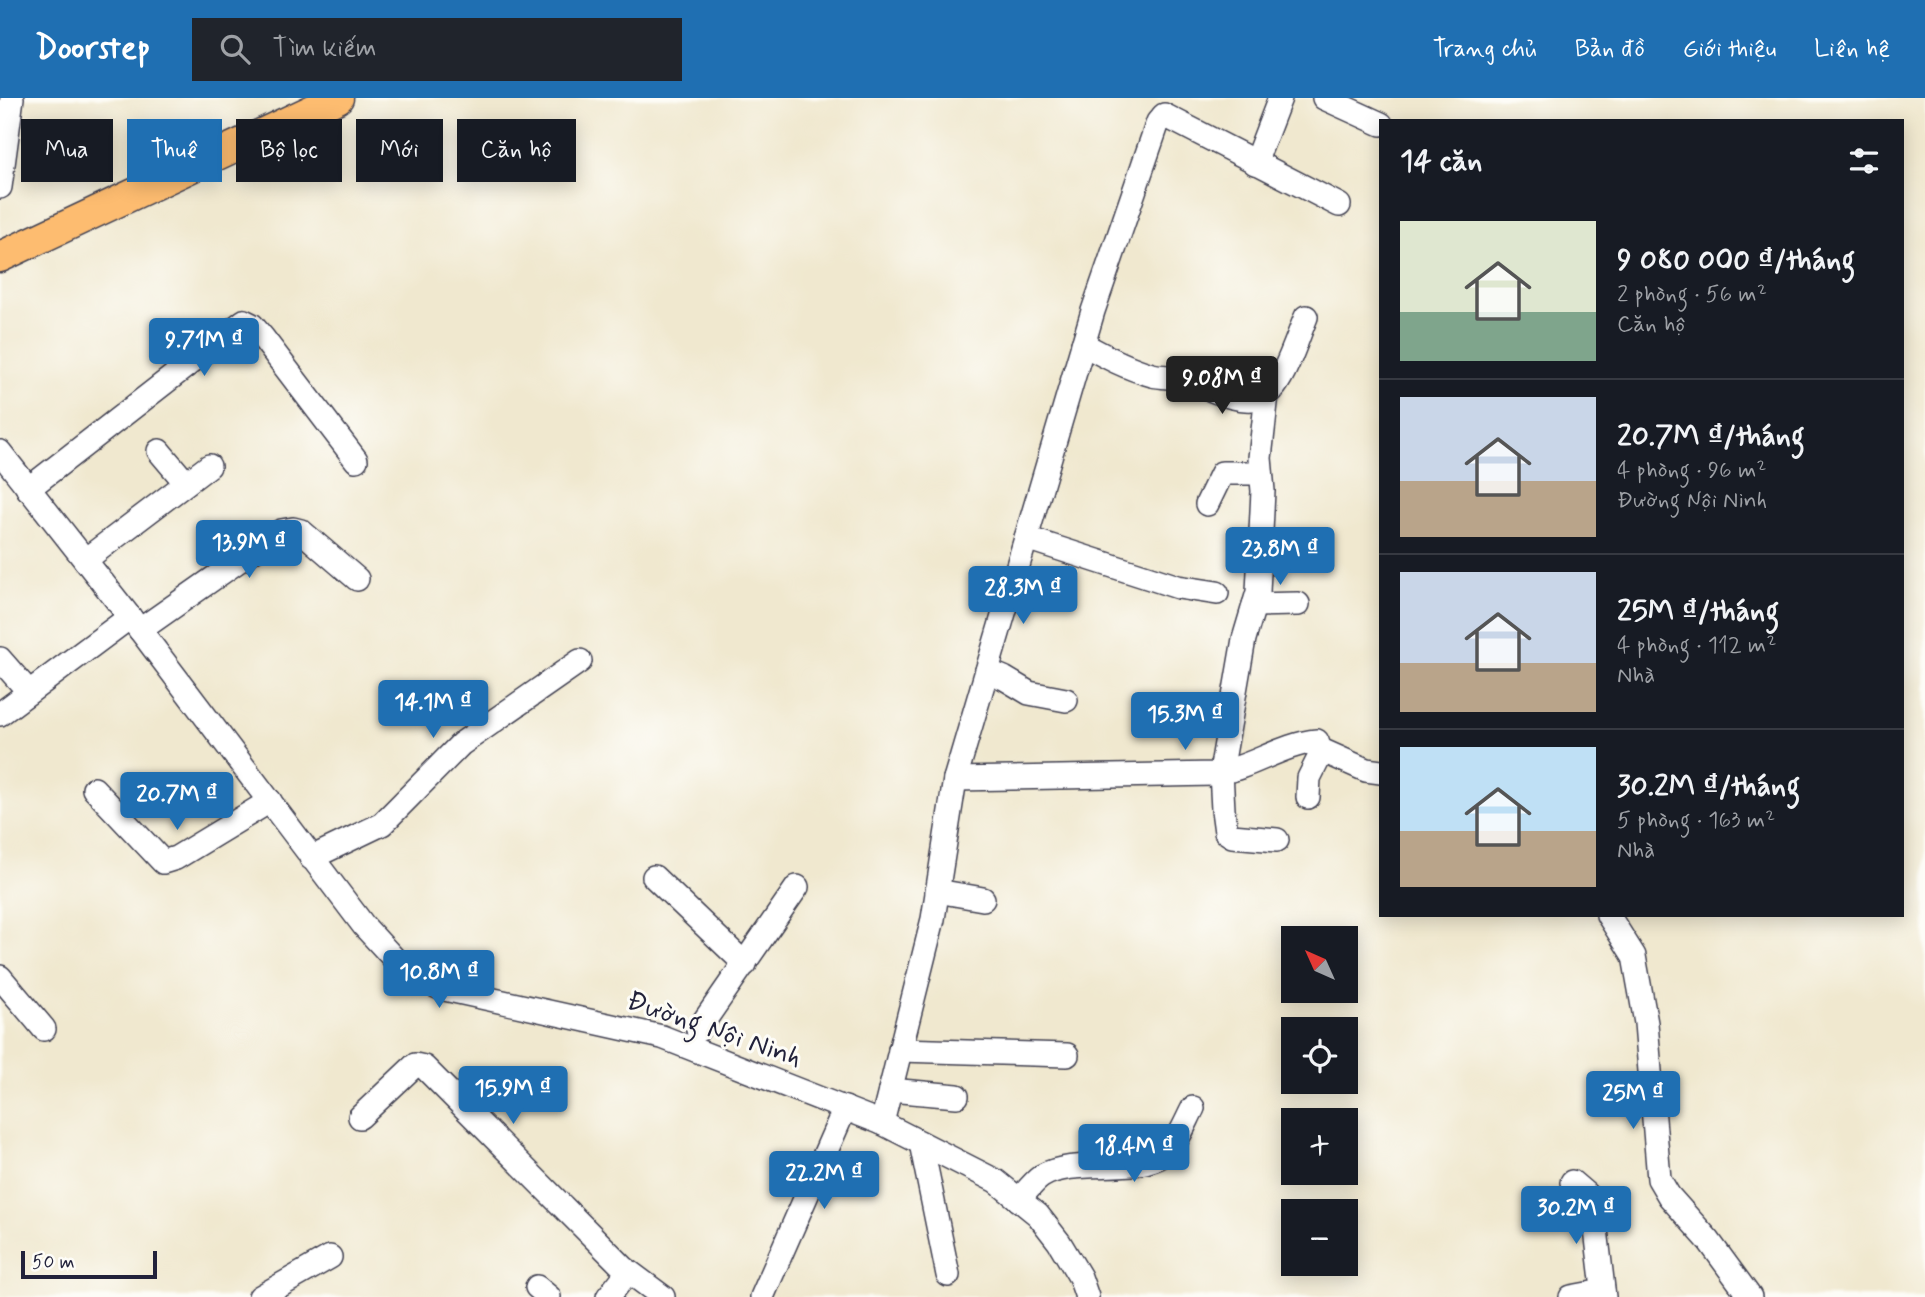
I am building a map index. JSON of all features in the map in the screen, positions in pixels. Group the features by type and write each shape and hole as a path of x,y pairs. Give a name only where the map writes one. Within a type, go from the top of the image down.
{"main road":[{"path":"0,257 338,98"}],"street":[{"path":"0,187 12,98"},
{"path":"1255,163 1280,98"},
{"path":"1324,98 1379,123"},
{"path":"882,1123 933,919 956,779 1083,344 1160,118 1164,115 1339,205"},
{"path":"1083,344 1123,367 1156,376 1188,380 1221,394 1263,397 1279,381 1306,317"},
{"path":"28,489 244,321 252,325 263,338 356,460"},
{"path":"1267,394 1260,458 1262,545 1254,605 1244,639 1221,772 1226,832 1233,836 1277,840"},
{"path":"159,451 186,483"},
{"name":"Đường Nội Ninh","path":"0,452 135,623 311,858 364,926 399,964 418,978 440,988 662,1037 693,1038 882,1123 996,1181 1038,1215 1059,1242 1080,1277 1087,1297"},
{"path":"85,560 209,466"},
{"path":"1207,504 1222,473 1261,473"},
{"path":"0,714 29,692 281,531 301,531 357,579"},
{"path":"1026,538 1178,587 1217,593"},
{"path":"1254,605 1298,604"},
{"path":"0,659 29,692"},
{"path":"311,858 382,824 461,744 580,661"},
{"path":"987,671 1029,693 1066,700"},
{"path":"956,779 1221,772 1256,762 1301,743 1317,741 1321,750 1366,770 1379,772"},
{"path":"1308,797 1309,778 1321,750"},
{"path":"94,789 163,862 176,858 270,801"},
{"path":"654,877 745,964"},
{"path":"693,1038 797,887"},
{"path":"937,891 983,899"},
{"path":"1609,917 1634,956 1646,1023 1659,1179 1669,1196 1709,1241 1749,1297"},
{"path":"0,977 44,1030"},
{"path":"900,1050 1067,1055"},
{"path":"360,1117 415,1065 424,1068 628,1272 663,1297"},
{"path":"890,1090 957,1096"},
{"path":"762,1297 845,1108"},
{"path":"1019,1200 1039,1178 1063,1168 1126,1164 1161,1156 1172,1147 1193,1108"},
{"path":"922,1143 948,1275"},
{"path":"1571,1297 1604,1294 1593,1204 1572,1182"},
{"path":"260,1297 330,1257"},
{"path":"608,1297 628,1272"}]}
